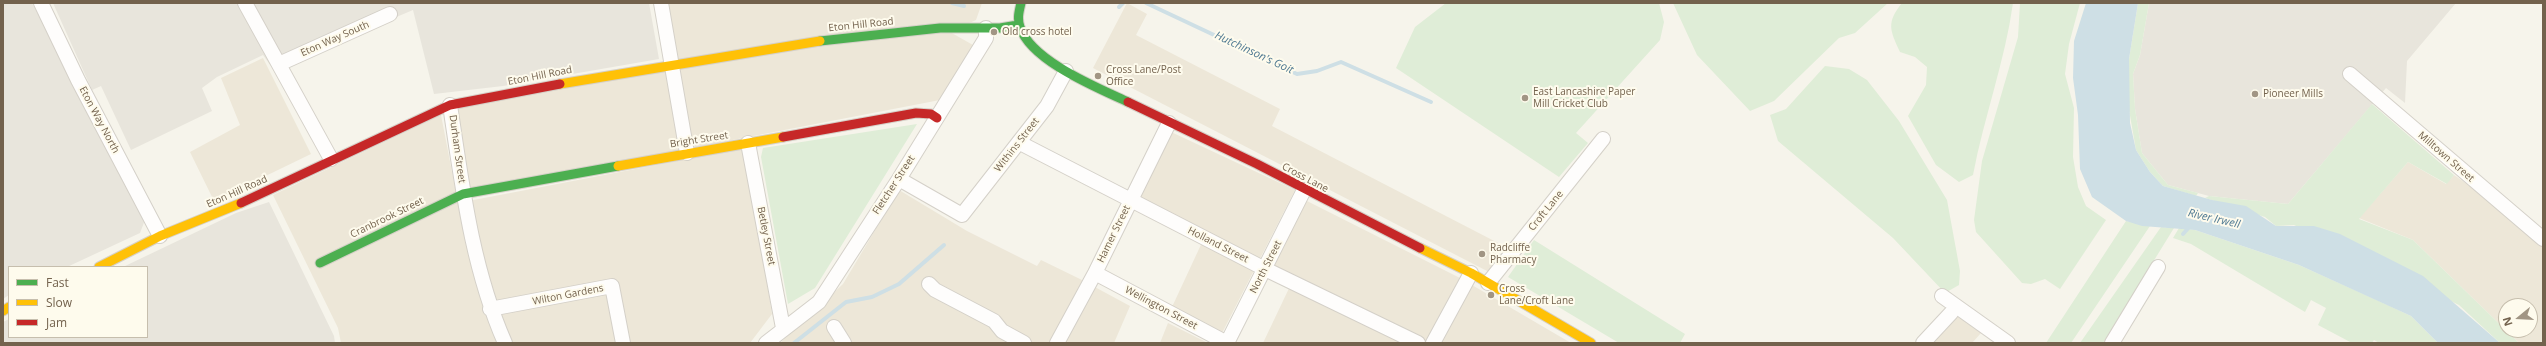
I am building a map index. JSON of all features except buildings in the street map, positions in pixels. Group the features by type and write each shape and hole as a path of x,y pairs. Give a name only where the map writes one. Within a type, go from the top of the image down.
{"street":[{"name":"Eton Way North","path":"41,3 78,80 160,236"},
{"path":"245,3 332,159"},
{"path":"661,3 687,153"},
{"path":"1018,25 1017,16 1021,3"},
{"name":"Eton Way South","path":"279,64 390,14"},
{"name":"Eton Hill Road","path":"101,266 160,236 258,196 332,159 450,105 672,65 853,36 940,28 986,28 1018,25"},
{"name":"Cross Lane","path":"1018,25 1031,45 1066,71 1169,123 1257,164 1304,190 1471,273 1590,343"},
{"name":"Fletcher Street","path":"766,343 783,328 819,302 899,179 986,38 986,28"},
{"name":"Withins Street","path":"899,179 962,215 1020,143 1047,106 1066,71"},
{"name":"Milltown Street","path":"2350,74 2543,239"},
{"name":"Durham Street","path":"450,105 463,194"},
{"name":"Bright Street","path":"463,194 916,113 931,114 937,118"},
{"name":"Hamer Street","path":"1057,343 1095,273 1169,123"},
{"name":"Croft Lane","path":"1488,283 1603,139"},
{"name":"Holland Street","path":"1020,143 1266,269 1418,343"},
{"name":"Betley Street","path":"748,144 783,328"},
{"name":"North Street","path":"1227,343 1266,269 1304,190"},
{"path":"463,194 490,309 505,343"},
{"name":"Cranbrook Street","path":"320,263 463,194"},
{"path":"2112,343 2158,267"},
{"name":"Wellington Street","path":"1095,273 1227,343"},
{"path":"1433,343 1471,273"},
{"path":"929,284 935,290 994,321 1002,331 1024,343"},
{"name":"Wilton Gardens","path":"490,309 612,286 623,343"},
{"path":"1942,296 2008,343"},
{"path":"1923,343 1951,313"},
{"path":"834,328 844,343"}],"shaded area":[{"path":"3,3 32,3 145,220 140,233 69,266 8,266 8,296 3,299"},
{"path":"53,3 649,3 659,59 503,86 434,94 413,10 273,69 263,55 217,77 202,88 212,111 131,150 101,86 92,90"},
{"path":"663,3 982,3 976,20 950,32 973,45 940,100 468,191 455,103 675,68"},
{"path":"1127,3 1147,14 1136,35 1280,109 1272,126 1502,245 1489,272 1093,68"},
{"path":"2149,3 2456,3 2407,61 2405,103 2386,88 2288,204 2209,196 2168,185 2142,153 2135,109 2133,74 2140,55"},
{"path":"263,58 311,154 214,201 190,152 240,125 221,78"},
{"path":"441,115 458,203 745,148 772,314 750,343 341,343 338,328 273,195"},
{"path":"1169,131 1295,190 1221,335 1172,307 1205,236 1136,204"},
{"path":"2408,162 2446,184 2454,175 2487,198 2543,247 2543,343 2519,343 2514,338 2538,338 2538,298 2498,298 2498,323 2413,240 2359,218"},
{"path":"899,190 967,231 1037,266 1041,260 1130,306 1114,343 780,343 843,284"},
{"path":"1305,200 1460,278 1571,343 1263,343 1292,282 1271,271"},
{"path":"269,202 334,336 335,343 3,343 3,322 8,320 8,338 148,338 148,266 125,266 236,213"},
{"path":"1958,314 1982,332 1972,343 1932,343"},
{"path":"1168,323 1208,343 1160,343"}],"green space":[{"name":"East Lancashire Paper Mill Cricket Club","path":"1446,3 1659,3 1664,22 1660,40 1576,133 1588,143 1559,177 1396,68 1415,27"},
{"path":"1673,3 1888,3 1855,33 1839,38 1774,101 1750,111 1697,55"},
{"path":"1902,3 2013,3 2000,68 1973,175 1959,182 1936,165 1908,116 1926,85 1927,67 1915,57 1900,52 1894,38 1891,27 1892,21"},
{"path":"2020,3 2080,3 2069,44 2065,74 2074,108 2073,157 2078,187 2086,206 2106,220 2060,289 2045,279 2031,284 2022,283 1976,232 1974,220 1982,161 2018,37"},
{"path":"2138,3 2149,3 2140,55 2133,74 2135,109 2142,153 2168,185 2198,193 2196,196 2163,186 2150,172 2136,150 2128,104 2129,59"},
{"path":"1825,66 1849,69 1867,80 1899,121 1947,200 1960,271 1959,285 1945,293 1893,238 1778,141 1770,115 1786,109"},
{"path":"2372,104 2454,175 2447,184 2408,162 2359,219 2413,240 2498,323 2498,338 2514,338 2519,343 2500,343 2459,305 2294,225 2276,226 2265,217 2205,198 2209,196 2288,204"},
{"path":"917,124 815,288 788,304 761,157 763,148"},
{"path":"2126,221 2150,226 2071,343 2046,343"},
{"path":"2161,227 2174,228 2103,343 2080,343"},
{"path":"2179,228 2195,230 2299,265 2411,316 2438,343 2379,343 2374,340 2372,343 2352,343 2318,325 2326,308 2311,300 2305,312 2191,244 2173,238"},
{"path":"1534,240 1685,334 1680,343 1619,343 1508,277"}],"water":[{"name":"River Irwell","path":"2086,3 2138,3 2129,59 2130,123 2136,150 2150,172 2163,186 2212,200 2246,206 2276,226 2314,226 2340,234 2423,276 2500,343 2438,343 2411,316 2299,265 2195,230 2142,226 2126,221 2092,197 2080,169 2078,115 2073,78 2074,41"}],"waterway":[{"name":"Hutchinson's Goit","path":"952,3 964,6"},
{"name":"Hutchinson's Goit","path":"1119,7 1123,3"},
{"name":"Hutchinson's Goit","path":"1146,3 1297,74 1317,71 1341,62 1431,102"},
{"name":"River Irwell","path":"2183,234 2191,225"},
{"path":"794,343 846,302 872,297 899,284 944,245"}],"traffic: fast":[{"path":"1021,3 1018,18 1019,24 1027,39 1037,51 1067,72 1128,102"},
{"path":"820,41 940,28 1000,28 1018,25"},
{"path":"320,263 463,194 618,166"}],"traffic: slow":[{"path":"560,84 820,41"},
{"path":"618,166 783,137"},
{"path":"101,266 160,236 241,203"},
{"path":"1420,248 1471,273 1591,343"},
{"path":"3,311 8,308"}],"traffic: jam":[{"path":"241,203 450,105 560,84"},
{"path":"1128,102 1257,164 1420,248"},
{"path":"783,137 916,113 931,114 937,118"}],"place":[{"name":"Old cross hotel","path":"994,32"},
{"name":"Cross Lane/Post Office","path":"1098,76"},
{"name":"Pioneer Mills","path":"2255,94"},
{"name":"East Lancashire Paper Mill Cricket Club","path":"1525,98"},
{"name":"Radcliffe Pharmacy","path":"1482,254"},
{"name":"Cross Lane/Croft Lane","path":"1491,295"}]}
